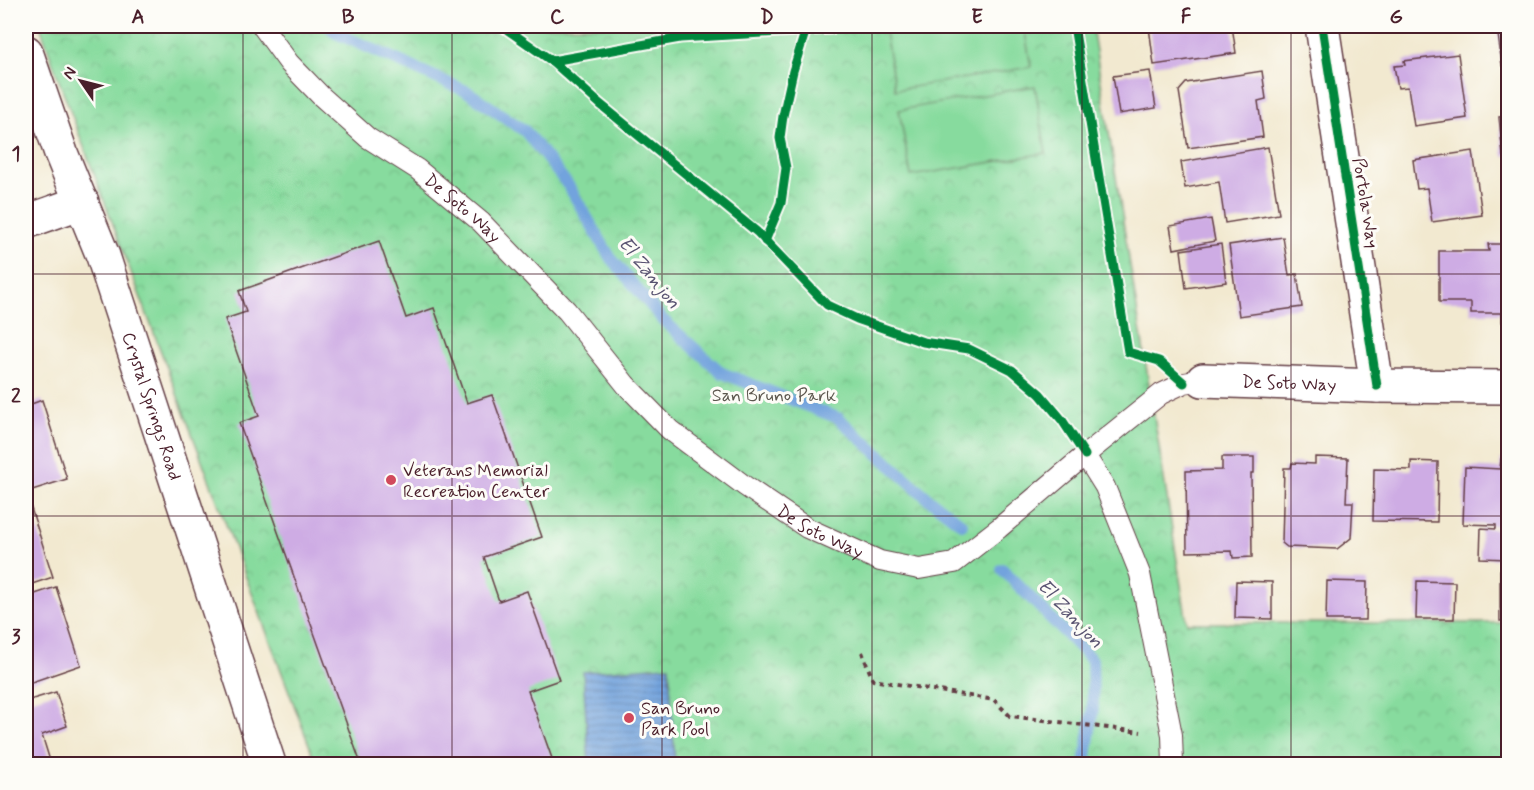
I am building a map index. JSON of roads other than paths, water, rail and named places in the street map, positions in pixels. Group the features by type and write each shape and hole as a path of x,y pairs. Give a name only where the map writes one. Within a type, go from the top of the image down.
{"main road":[{"name":"Portola Way","path":"1322,26 1377,386"},
{"name":"Crystal Springs Road","path":"26,52 61,153 106,267 269,765"},
{"path":"26,222 82,202"},
{"name":"De Soto Way","path":"1203,380 1377,386 1509,387"}],"lane":[{"name":"De Soto Way","path":"261,26 289,63 321,96 368,138 417,169 482,222 567,311 626,385 670,430 745,486 807,528 880,561 919,569 954,563 1161,394 1184,383 1203,380"},
{"path":"1085,455 1105,487 1140,574 1172,735 1173,765"}],"water":[{"name":"San Bruno Park Pool","path":"669,666 675,764 589,764 583,672"}],"waterway":[{"name":"El Zanjon","path":"329,26 336,33 468,92 525,131 568,185 610,257 663,320 722,373 838,418 930,500 962,524"},
{"name":"El Zanjon","path":"1002,569 1092,660 1093,709 1085,764"}],"place":[{"name":"Veterans Memorial Recreation Center","path":"391,480"},
{"name":"San Bruno Park Pool","path":"629,718"}],"park label":[{"name":"San Bruno Park","path":"774,395"}]}
